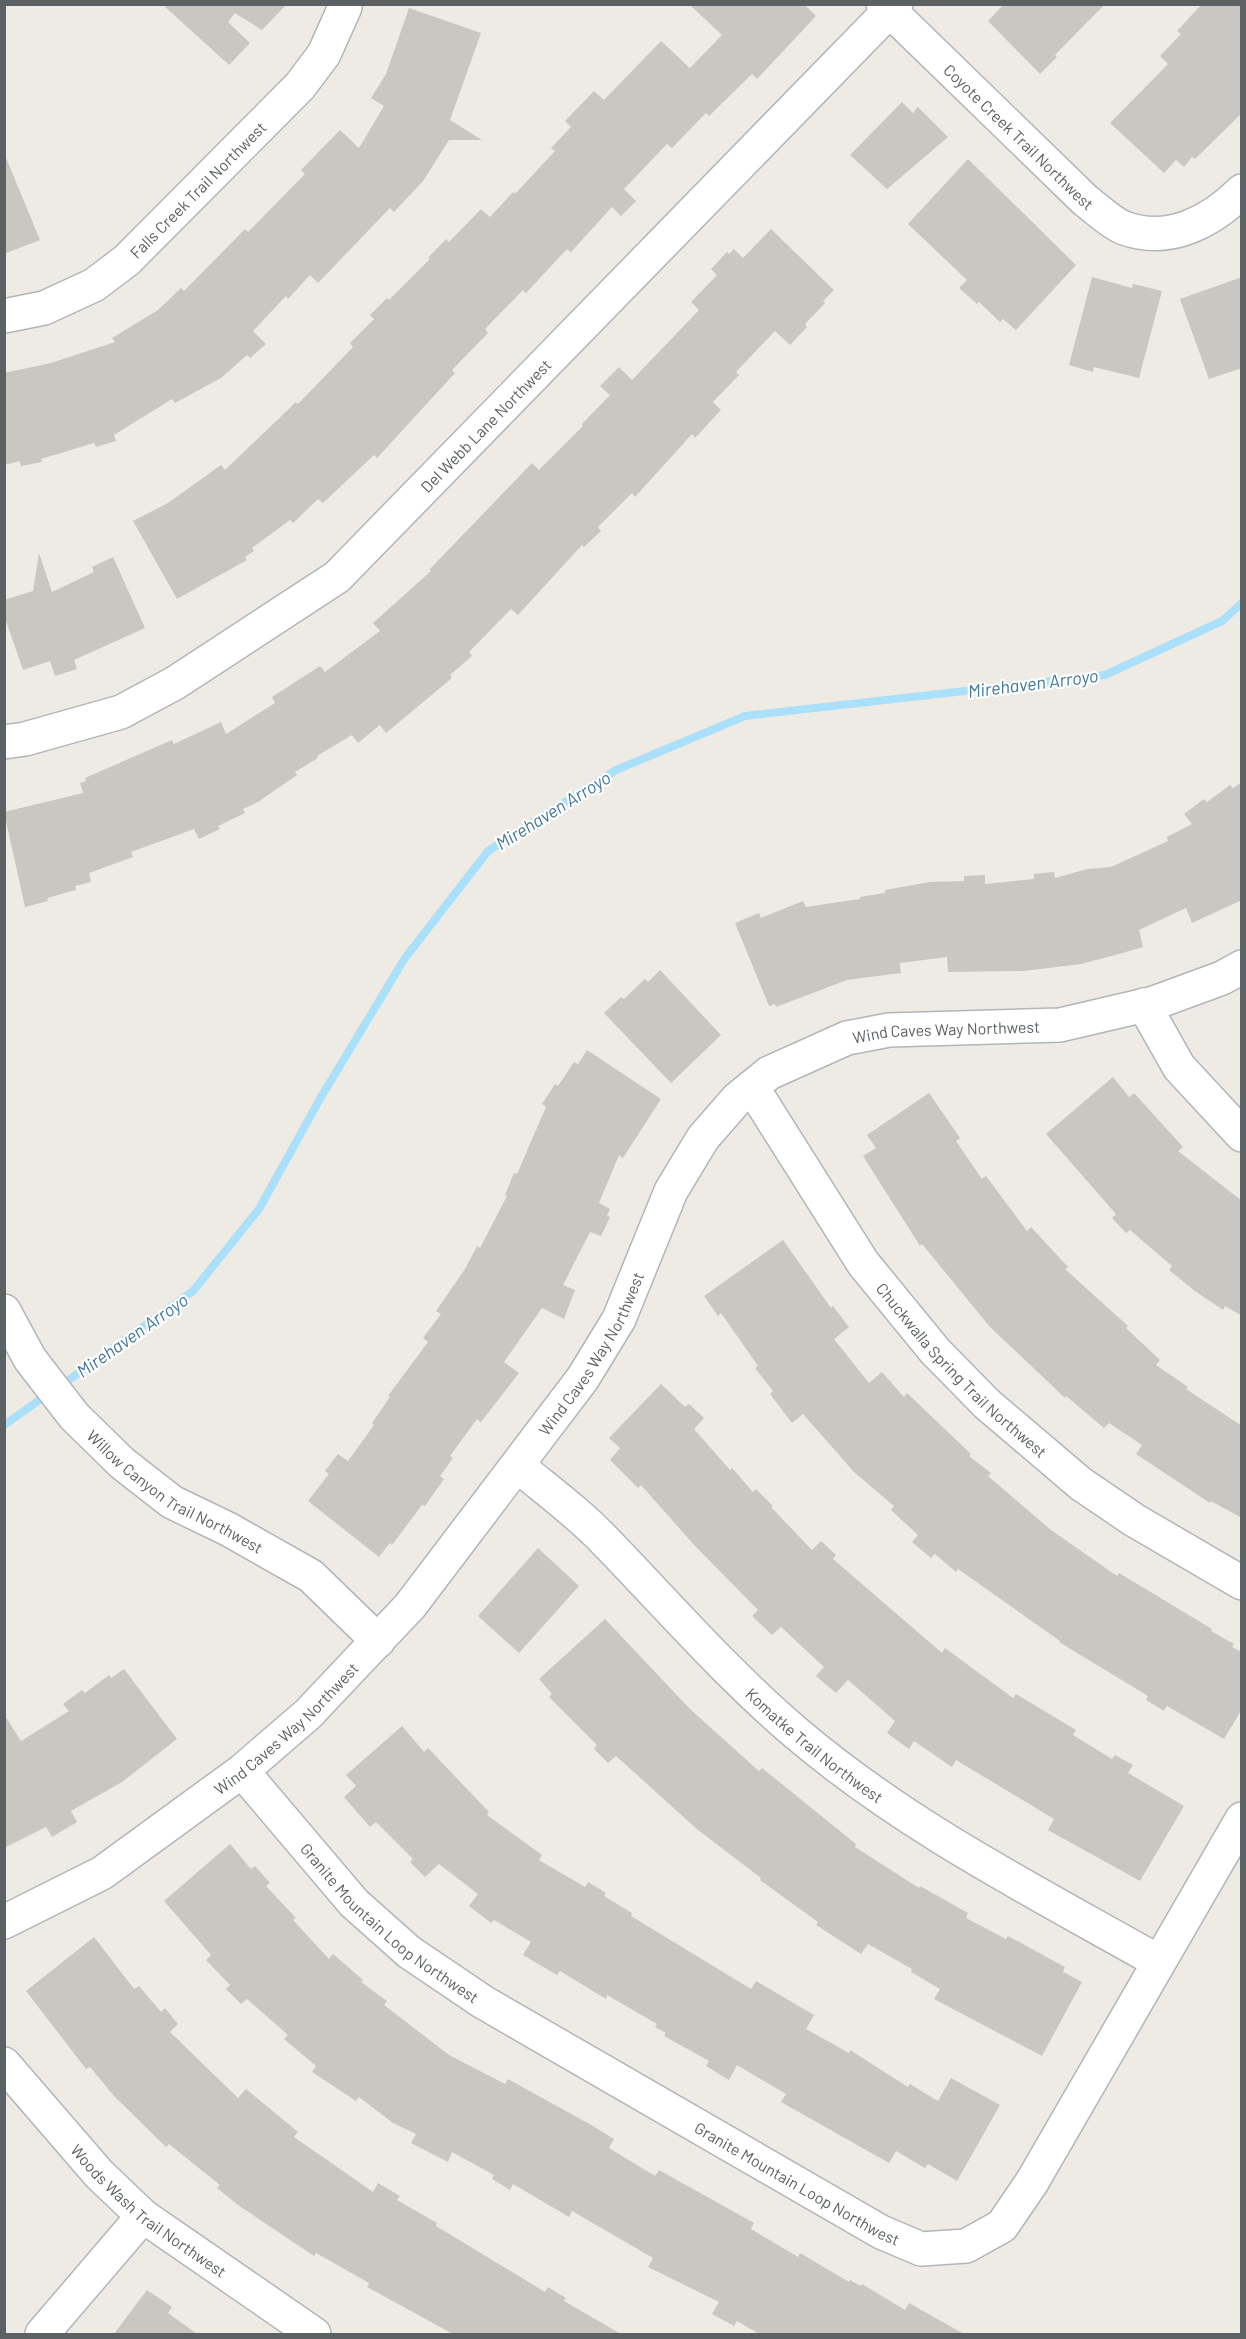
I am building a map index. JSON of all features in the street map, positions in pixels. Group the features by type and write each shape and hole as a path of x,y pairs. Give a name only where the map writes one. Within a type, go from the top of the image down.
{"street":[{"name":"Falls Creek Trail Northwest","path":"4,316 44,308 94,285 127,260 300,86 324,54 344,6"},
{"name":"Coyote Creek Trail Northwest","path":"890,7 1086,201 1122,227 1151,234 1173,234 1203,220 1231,202 1242,191"},
{"name":"Del Webb Lane Northwest","path":"4,742 25,740 121,712 175,683 337,577 890,7"},
{"name":"Wind Caves Way Northwest","path":"4,1922 102,1873 242,1771 308,1714 410,1606 583,1378 619,1319 671,1191 703,1138 737,1099 770,1073 846,1038 889,1030 1059,1025 1144,1005 1222,978 1242,967"},
{"path":"1144,1005 1179,1066 1242,1136"},
{"name":"Chuckwalla Spring Trail Northwest","path":"752,1087 863,1263 935,1351 987,1404 1081,1484 1134,1520 1242,1583"},
{"name":"Willow Canyon Trail Northwest","path":"4,1311 30,1359 74,1416 123,1463 172,1502 228,1529 311,1576 378,1641"},
{"name":"Komatke Trail Northwest","path":"518,1466 606,1541 719,1663 796,1733 858,1781 969,1855 1159,1962"},
{"name":"Granite Mountain Loop Northwest","path":"242,1771 354,1903 409,1952 483,2002 881,2232 921,2249 966,2246 1002,2226 1032,2182 1242,1819"},
{"name":"Woods Wash Trail Northwest","path":"4,2064 99,2174 142,2216 314,2334"},
{"path":"42,2334 142,2216"}],"building":[{"path":"162,4 287,4 262,30 235,13 228,22 250,43 229,65"},
{"path":"689,4 804,4 816,16 757,79 752,74 709,116 706,113 672,148 667,144 624,189 636,201 621,216 612,207 571,252 567,249 526,293 523,290 485,329 488,333 452,370 455,373 377,458 374,455 323,503 318,499 293,523 290,520 252,548 254,551 245,557 247,560 177,599 133,521 168,503 221,465 225,470 296,402 298,404 353,347 350,343 374,319 370,315 387,298 389,300 430,259 428,258 446,239 449,242 481,209 490,217 513,192 515,194 555,151 551,148 571,127 565,121 594,91 604,100 661,41 690,68 722,35"},
{"path":"1004,4 1105,4 1055,55 1057,57 1040,74 988,21"},
{"path":"1202,4 1242,4 1242,113 1195,159 1192,157 1184,167 1176,160 1164,173 1110,123 1168,64 1160,56 1181,34 1177,31"},
{"path":"409,8 481,33 450,120 482,140 449,140 423,181 394,212 390,208 318,283 310,275 288,299 286,296 253,331 266,344 250,358 247,355 221,378 175,403 172,399 114,435 116,441 96,447 94,443 41,459 42,462 21,466 20,461 4,465 4,373 51,363 115,342 112,338 158,310 181,288 184,291 245,229 248,232 305,174 301,170 340,130 359,148 384,106 371,98 386,74"},
{"path":"902,102 913,113 918,107 948,137 887,189 850,155"},
{"path":"4,153 40,240 4,254"},
{"path":"968,159 1076,265 1016,330 1003,319 1000,322 979,302 977,304 959,288 967,280 908,224"},
{"path":"771,229 834,290 823,301 825,303 805,324 807,327 790,345 775,331 736,372 739,375 713,402 721,410 695,438 692,434 635,497 632,493 598,527 601,531 584,547 582,545 518,615 511,609 469,652 472,656 450,675 452,678 386,733 380,725 358,743 352,735 317,756 318,758 295,772 297,775 258,802 243,809 245,813 218,826 220,829 199,839 194,829 131,852 133,857 89,873 91,882 75,886 76,890 25,907 4,812 83,793 80,783 86,781 85,778 172,740 174,744 221,722 226,734 275,703 272,697 320,666 325,672 380,631 373,623 431,571 429,570 532,463 539,470 583,426 582,424 610,395 600,386 619,367 632,380 699,310 691,302 717,275 711,269 727,252 729,254 734,249 743,258"},
{"path":"1092,277 1132,288 1133,284 1162,291 1139,378 1094,367 1093,372 1069,365"},
{"path":"1242,277 1242,368 1209,379 1180,299"},
{"path":"39,553 52,592 94,572 92,567 113,557 145,628 74,660 77,669 55,676 50,661 23,670 4,615 4,600 33,591"},
{"path":"1242,782 1242,900 1192,923 1186,908 1139,930 1143,947 1119,954 1081,964 1024,971 948,972 947,957 900,963 901,973 847,980 776,1007 775,1004 769,1006 735,923 759,913 761,918 803,901 806,907 860,899 860,897 885,893 885,890 930,882 964,881 964,876 985,875 985,884 1034,879 1034,874 1054,872 1055,878 1087,869 1111,867 1168,841 1167,837 1192,824 1184,814 1204,799 1207,802 1230,785 1233,788"},
{"path":"660,970 721,1035 671,1083 604,1013 621,997 624,999 645,979 648,982"},
{"path":"587,1050 661,1099 623,1158 619,1155 599,1203 610,1209 607,1216 610,1217 601,1236 590,1232 563,1285 575,1290 564,1319 542,1308 504,1362 519,1373 481,1422 477,1419 450,1456 453,1458 440,1476 444,1479 425,1506 422,1505 392,1545 390,1543 379,1557 308,1501 329,1474 325,1471 338,1454 348,1461 374,1425 372,1423 390,1397 388,1396 428,1342 423,1338 441,1314 436,1311 465,1269 477,1246 480,1248 507,1196 505,1195 514,1173 517,1174 546,1107 542,1104 555,1084 558,1086 574,1062 578,1064"},
{"path":"1113,1077 1129,1097 1134,1093 1183,1147 1178,1151 1242,1201 1242,1316 1225,1306 1223,1310 1195,1291 1169,1270 1172,1266 1130,1230 1126,1233 1112,1218 1116,1214 1046,1134"},
{"path":"929,1093 960,1138 956,1141 982,1179 986,1176 1027,1231 1031,1227 1068,1267 1065,1269 1128,1326 1126,1328 1160,1360 1156,1365 1188,1387 1186,1389 1242,1426 1242,1518 1211,1501 1210,1503 1136,1454 1142,1445 1109,1423 1104,1428 1066,1396 1065,1398 990,1327 922,1244 920,1246 863,1156 876,1148 867,1135"},
{"path":"783,1240 831,1308 833,1306 849,1327 834,1339 869,1383 882,1372 904,1397 907,1393 971,1454 969,1456 991,1473 988,1476 1051,1530 1117,1576 1119,1573 1212,1629 1211,1631 1234,1644 1232,1647 1242,1652 1242,1709 1224,1739 1167,1706 1164,1711 1146,1700 1148,1696 1059,1642 958,1569 956,1572 935,1554 931,1558 912,1542 918,1535 891,1510 894,1506 854,1472 803,1414 792,1423 770,1394 773,1391 755,1368 758,1366 721,1313 718,1316 704,1296"},
{"path":"661,1384 685,1407 689,1404 704,1418 694,1429 730,1470 732,1468 753,1492 756,1489 812,1550 821,1541 836,1555 833,1559 942,1653 945,1648 1013,1698 1016,1694 1076,1730 1073,1735 1112,1759 1115,1755 1133,1765 1128,1773 1184,1806 1140,1881 1048,1830 1054,1819 956,1760 952,1767 914,1741 909,1749 887,1733 895,1721 848,1680 836,1693 816,1676 824,1667 781,1627 772,1635 752,1616 758,1610 695,1546 641,1485 638,1488 610,1460 620,1448 609,1438"},
{"path":"538,1548 579,1586 519,1653 478,1616"},
{"path":"605,1619 691,1710 759,1771 762,1768 856,1844 855,1847 919,1888 920,1886 968,1913 966,1918 1006,1939 1008,1936 1065,1967 1063,1972 1082,1982 1042,2056 934,1999 940,1989 911,1972 912,1969 868,1944 861,1954 816,1925 818,1922 760,1880 761,1878 698,1830 616,1756 608,1763 594,1749 597,1745 549,1697 552,1694 539,1679"},
{"path":"124,1669 177,1739 122,1782 71,1811 77,1822 52,1837 46,1827 4,1848 4,1714 21,1741 69,1711 63,1704 82,1690 85,1693 109,1675 111,1678"},
{"path":"402,1726 424,1752 428,1748 489,1812 487,1815 542,1855 539,1860 585,1887 588,1882 606,1893 604,1896 632,1913 631,1916 751,1989 756,1981 814,2015 806,2029 849,2053 850,2050 908,2087 910,2084 938,2101 951,2078 1000,2105 957,2181 928,2164 925,2168 896,2151 889,2163 781,2102 786,2094 737,2065 729,2080 706,2066 709,2061 664,2036 666,2033 655,2027 657,2024 607,1995 606,1999 560,1971 557,1975 523,1955 531,1942 494,1920 491,1923 469,1906 478,1894 439,1864 425,1877 410,1862 413,1859 376,1822 370,1827 344,1797 356,1786 346,1775"},
{"path":"230,1844 251,1869 255,1866 270,1883 266,1886 296,1918 293,1920 329,1959 333,1954 363,1980 361,1982 387,2001 384,2005 449,2055 505,2084 508,2079 593,2126 614,2139 609,2148 655,2176 659,2170 754,2223 751,2229 798,2257 800,2253 849,2282 850,2280 861,2286 862,2284 905,2310 909,2303 964,2334 759,2334 737,2321 734,2326 712,2314 719,2302 648,2267 653,2258 572,2211 569,2217 513,2184 510,2190 492,2179 494,2175 452,2152 448,2162 411,2143 416,2134 393,2123 359,2097 356,2101 312,2072 316,2066 284,2039 288,2035 247,1999 241,2004 226,1989 230,1985 206,1960 211,1955 164,1901"},
{"path":"94,1937 134,1989 139,1986 161,2012 165,2008 178,2024 170,2032 238,2098 246,2089 298,2132 294,2137 373,2192 378,2183 400,2196 397,2200 437,2223 436,2226 545,2292 548,2287 566,2298 564,2301 621,2334 453,2334 367,2287 369,2283 316,2253 314,2256 238,2205 217,2188 220,2185 169,2144 166,2147 114,2096 90,2067 86,2069 26,1991"},
{"path":"147,2290 172,2307 168,2313 197,2334 114,2334"}],"waterway":[{"name":"Mirehaven Arroyo","path":"59,1387 193,1291 259,1209 321,1097 405,958 488,851 616,770 745,716 1105,675 1222,621 1242,603"},
{"name":"Mirehaven Arroyo","path":"4,1425 48,1394"}]}
